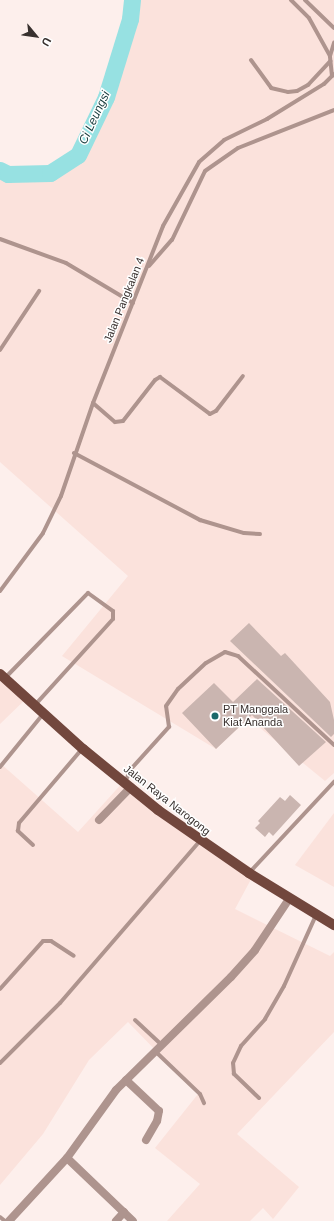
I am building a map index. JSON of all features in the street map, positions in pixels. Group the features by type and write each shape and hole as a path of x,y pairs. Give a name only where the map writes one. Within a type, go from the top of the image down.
{"main road":[{"name":"Jalan Raya Narogong","path":"2,676 83,748 200,841 289,899 334,925"}],"street":[{"path":"99,820 128,784"},
{"path":"9,1221 67,1158 126,1080 163,1046 255,950 289,899"},
{"path":"126,1080 159,1112 157,1121 146,1140"},
{"path":"67,1158 133,1221"},
{"path":"116,1221 124,1212"}],"lane":[{"path":"291,0 309,18 330,58 333,75"},
{"path":"306,0 334,28"},
{"path":"251,60 271,88 288,92 297,91 308,85 330,58 334,42"},
{"name":"Jalan Pangkalan 4","path":"0,591 43,533 61,496 74,453 163,226 199,162 224,140 267,120 333,75"},
{"path":"146,270 172,240 206,171 238,148 334,110"},
{"path":"0,238 66,263 133,303"},
{"path":"0,350 39,292"},
{"path":"93,403 115,422 123,421 155,380 160,377 210,414 216,411 243,376"},
{"path":"74,453 200,520 244,533 260,534"},
{"path":"2,676 88,593 113,611 113,619 35,705"},
{"path":"128,784 131,769 169,727 166,706 178,689 206,663 225,652 238,656 334,745"},
{"path":"0,768 43,714"},
{"path":"33,845 18,831 19,823 83,748"},
{"path":"249,873 334,782"},
{"path":"0,1063 60,1003 200,841"},
{"path":"259,1098 234,1074 233,1063 241,1046 265,1019 284,986 316,915"},
{"path":"0,989 44,941 51,941 74,956"},
{"path":"135,1020 163,1046"},
{"path":"156,1052 200,1094 204,1103"},
{"path":"0,1217 5,1221"}],"shaded area":[{"path":"132,0 334,0 334,773 325,781 248,718 216,749 62,656 128,576 0,462 0,170 8,174 50,173 78,155 106,97 130,19"},
{"path":"0,671 30,695 0,724"},
{"path":"0,763 78,832 125,780 169,821 256,870 235,909 330,956 334,952 334,1032 237,1134 299,1187 273,1219 263,1208 250,1221 167,1221 200,1184 155,1148 198,1094 128,1022 89,1060 43,1134 0,1185"},
{"path":"334,813 334,887 295,865"}],"building":[{"path":"249,623 281,656 285,653 330,702 334,720 334,734 331,737 230,641"},
{"path":"257,679 326,742 299,766 252,715 216,749 182,713 214,683 233,702"},
{"path":"290,795 301,805 273,836 269,832 265,837 255,828 260,823 258,821 280,797 285,801"}],"waterway":[{"name":"Ci Leungsi","path":"0,170 8,174 50,173 78,155 106,97 130,19 132,0"}],"place":[{"name":"PT Manggala Kiat Ananda","path":"215,716"}]}
